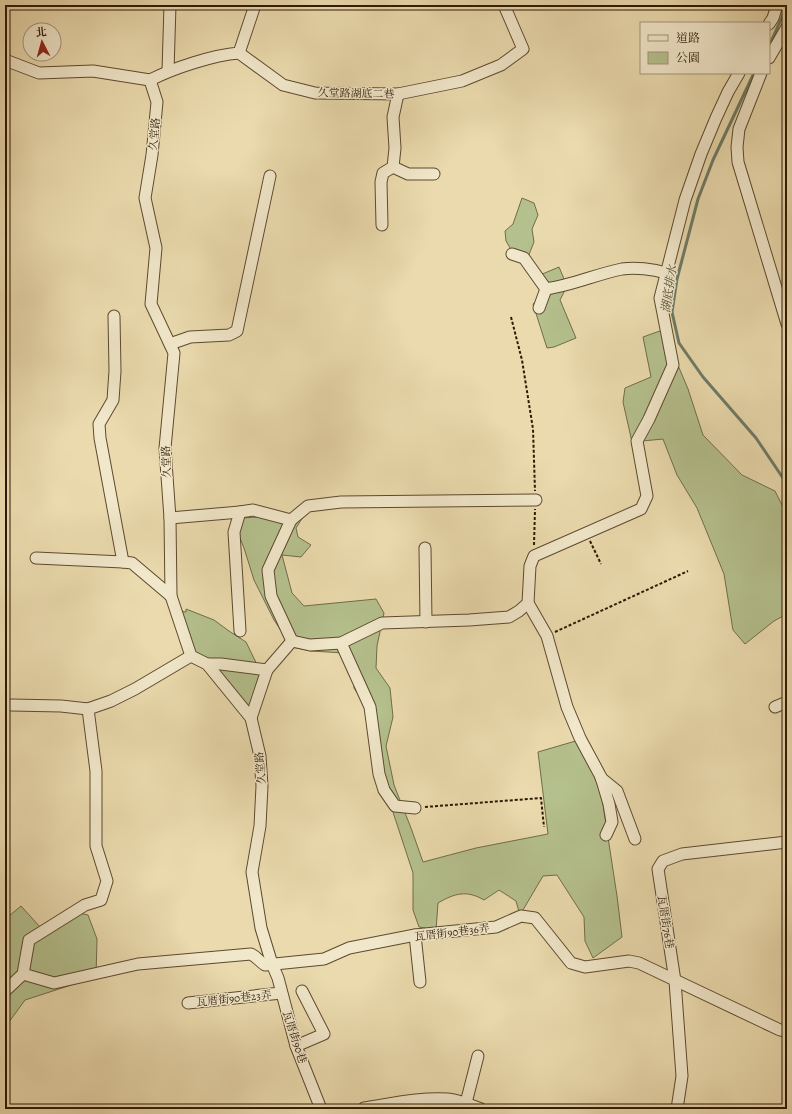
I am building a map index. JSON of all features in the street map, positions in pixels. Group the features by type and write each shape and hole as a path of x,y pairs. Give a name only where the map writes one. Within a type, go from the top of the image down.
{"street":[{"path":"168,70 170,5"},
{"path":"5,60 39,72 92,71 150,80 168,70 228,54 239,53 255,5"},
{"name":"久堂路湖底二巷","path":"239,53 283,85 315,93 398,94 462,81 501,65 523,49 504,5"},
{"path":"770,22 777,5"},
{"path":"770,56 787,28"},
{"path":"606,835 612,822 610,804 601,778 580,738 567,706 547,636 528,603 530,566 534,556 641,509 647,496 637,441 649,419 673,365 660,298 685,200 701,154 728,92 738,74"},
{"path":"761,74 738,129 738,162 787,324"},
{"name":"久堂路","path":"150,80 157,102 152,155 145,198 156,248 152,304 174,353 165,448 170,518 171,596 191,656 207,664 251,718 260,756 262,786 260,826 252,872 261,928 272,964"},
{"path":"393,167 395,148 393,116 398,94"},
{"path":"393,167 408,174 434,174"},
{"path":"382,225 381,182 383,173 393,167"},
{"path":"170,344 190,337 229,335 237,331 270,176"},
{"path":"512,254 524,258 546,288"},
{"path":"546,288 565,286 623,269 655,270 666,273"},
{"path":"539,308 546,288"},
{"path":"114,316 114,400 99,424 100,438 123,562"},
{"path":"292,641 271,596 268,570 291,520 308,506 341,502 536,500"},
{"path":"170,518 253,510 291,520"},
{"path":"240,512 234,532 240,631"},
{"path":"425,548 426,622"},
{"path":"36,558 132,563 171,596"},
{"path":"292,641 310,645 341,643 382,623 509,617 528,603"},
{"path":"251,718 267,670 292,641"},
{"path":"341,643 370,707 378,774 384,790 395,806 416,808"},
{"path":"11,705 61,706 88,710 111,702 191,656"},
{"path":"207,664 221,664 267,670"},
{"path":"775,707 787,702"},
{"path":"5,991 23,974 29,940 85,905 101,900 107,881 96,846 96,771 88,710"},
{"path":"601,778 617,791 635,839"},
{"name":"瓦厝街76巷","path":"676,1109 682,1076 675,981 658,868 663,862 682,854 787,842"},
{"name":"瓦厝街90巷36弄","path":"272,964 324,958 349,948 415,935 496,927 521,916 535,918 571,963 585,967 629,961 638,963 780,1030 787,1030"},
{"path":"415,935 420,982"},
{"path":"23,974 54,983 138,964 251,954 256,956 266,965 272,964"},
{"name":"瓦厝街90巷","path":"272,964 278,978 296,1046 321,1109"},
{"path":"296,1046 324,1034 302,991"},
{"name":"瓦厝街90巷23弄","path":"188,1003 281,992"},
{"path":"466,1103 478,1056"},
{"path":"364,1108 420,1100 448,1099 466,1103 481,1109"}],"path":[{"path":"511,317 522,360 533,429 536,500 534,556"},
{"path":"586,533 601,564"},
{"path":"547,636 688,570"},
{"path":"416,808 541,798 544,827"}],"green space":[{"path":"522,198 534,203 538,215 532,229 534,242 528,257 513,253 506,241 505,231 513,224"},
{"path":"559,267 567,286 560,300 576,338 554,347 547,348 533,304 546,294 540,275"},
{"path":"671,327 677,363 688,389 703,435 742,475 775,491 787,515 787,614 774,621 745,644 733,630 724,574 697,508 677,475 663,439 632,442 623,402 625,388 651,377 643,337"},
{"path":"275,516 303,517 296,528 298,537 311,545 301,557 282,555 292,593 304,606 376,599 384,613 377,646 376,668 390,688 393,717 386,746 394,785 423,862 476,848 548,834 538,752 579,740 598,772 622,937 593,958 585,941 584,917 557,875 543,876 520,915 516,901 499,890 484,900 472,895 461,894 450,897 438,903 436,930 419,927 413,910 413,873 389,800 368,715 363,702 354,688 354,673 344,653 311,651 292,647 274,620 254,580 244,548 232,518"},
{"path":"186,609 214,620 246,642 268,685 259,705 252,714 191,656 191,638 180,611 186,612"},
{"path":"21,906 41,928 69,911 88,915 97,939 96,977 25,1000 9,1022 5,1024 5,911 9,916"}],"waterway":[{"name":"湖底排水","path":"770,44 787,6"},
{"name":"湖底排水","path":"754,74 713,160 698,199 677,279 672,312 679,343 703,377 756,438 787,484"}]}
